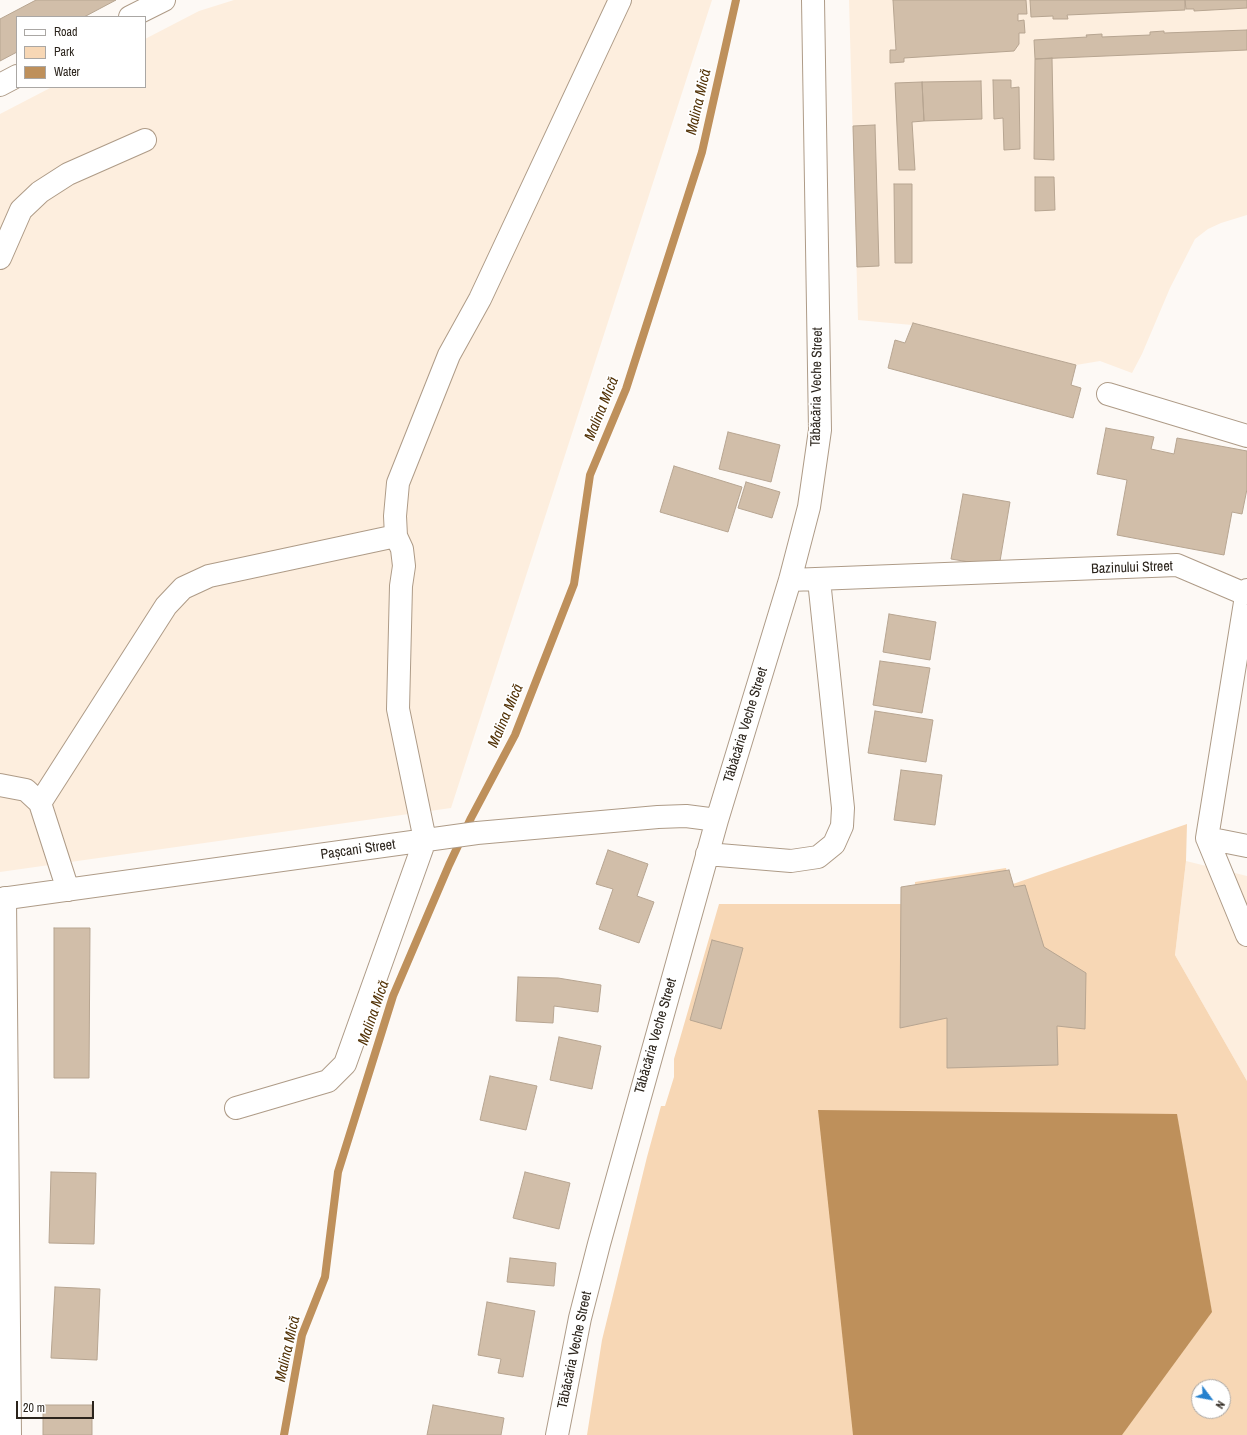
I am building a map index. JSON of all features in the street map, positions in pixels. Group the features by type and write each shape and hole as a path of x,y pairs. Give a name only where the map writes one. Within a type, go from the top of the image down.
{"street":[{"path":"132,16 164,0"},
{"path":"236,1108 328,1081 345,1064 425,840 398,709 401,586 404,566 402,549 396,536 395,516 398,483 449,355 480,299 620,0"},
{"name":"Tăbăcăria Veche Street","path":"557,1435 580,1318 599,1244 707,854 790,580 809,507 820,430 813,0"},
{"path":"0,85 16,77"},
{"path":"0,258 21,210 40,192 68,174 145,140"},
{"path":"1108,394 1247,436"},
{"path":"40,802 166,606 182,588 209,576 396,536"},
{"name":"Bazinului Street","path":"790,580 1177,565 1246,592 1207,838"},
{"path":"707,854 791,861 818,857 834,844 842,826 843,808 819,580"},
{"path":"0,785 26,790 40,802 68,890"},
{"name":"Pașcani Street","path":"2,899 477,833 658,817 686,816 717,820"},
{"path":"1207,838 1247,846"},
{"path":"1207,838 1247,936"},
{"path":"2,899 10,1435"}],"shaded area":[{"path":"234,0 712,0 451,808 0,872 0,114 50,88 146,88 146,38 199,11"},
{"path":"849,0 1247,0 1247,215 1221,223 1208,229 1195,239 1170,288 1142,354 1132,373 1100,361 1076,365 913,323 912,325 858,320"},
{"path":"1186,861 1247,876 1247,1081 1175,955"}],"green space":[{"path":"1187,824 1186,861 1175,955 1247,1081 1247,1435 587,1435 602,1340 647,1157 661,1106 665,1106 674,1077 674,1059 719,904 915,904 915,882 1006,868 1010,885"}],"water":[{"path":"818,1110 1177,1114 1212,1312 1122,1435 853,1435"}],"building":[{"path":"36,0 116,0 86,16 16,16 16,53 0,61 0,19"},
{"path":"893,0 1026,0 1027,14 1018,14 1018,21 1024,20 1025,33 1019,33 1019,44 1014,51 904,58 904,62 890,63 890,50 896,50"},
{"path":"1030,0 1185,0 1185,10 1067,15 1068,19 1053,19 1053,16 1031,17"},
{"path":"1185,0 1247,0 1247,8 1194,11 1194,9 1186,9"},
{"path":"1247,30 1247,50 1035,59 1034,40 1087,37 1086,35 1102,34 1102,37 1150,35 1150,32 1164,31 1164,33"},
{"path":"1052,58 1054,160 1034,159 1035,59"},
{"path":"993,80 1011,80 1011,88 1019,87 1020,149 1004,150 1003,118 994,119"},
{"path":"981,81 982,119 924,121 922,82"},
{"path":"922,82 924,121 912,122 915,170 899,170 895,83"},
{"path":"875,125 879,266 857,267 853,126"},
{"path":"1035,177 1054,177 1055,210 1035,211"},
{"path":"894,184 912,184 912,263 895,263"},
{"path":"913,323 1076,365 1071,385 1081,388 1073,418 888,368 895,340 905,343"},
{"path":"1106,428 1154,437 1151,449 1174,454 1177,438 1247,451 1247,489 1242,514 1232,512 1224,555 1117,535 1127,480 1097,474"},
{"path":"728,432 780,445 771,482 719,469"},
{"path":"674,466 742,487 728,532 660,512"},
{"path":"746,482 780,492 772,518 738,508"},
{"path":"963,494 1010,502 999,567 951,559"},
{"path":"889,614 936,622 930,660 883,652"},
{"path":"880,661 930,668 922,713 873,705"},
{"path":"875,711 933,720 926,762 868,753"},
{"path":"901,770 942,775 935,825 894,820"},
{"path":"608,850 648,864 637,896 654,902 639,943 599,929 613,889 596,884"},
{"path":"1009,870 1014,887 1025,885 1044,947 1086,973 1085,1029 1057,1026 1058,1065 947,1068 947,1018 900,1028 901,887"},
{"path":"54,928 90,928 89,1078 54,1078"},
{"path":"712,940 743,948 721,1029 690,1020"},
{"path":"518,977 558,978 601,985 598,1012 554,1006 553,1023 516,1021"},
{"path":"559,1037 601,1046 592,1089 550,1080"},
{"path":"490,1076 537,1086 526,1130 480,1120"},
{"path":"51,1172 96,1173 94,1244 49,1243"},
{"path":"525,1172 570,1183 559,1229 513,1218"},
{"path":"510,1258 556,1263 554,1286 507,1282"},
{"path":"55,1287 100,1289 97,1360 51,1358"},
{"path":"487,1302 535,1311 523,1377 498,1373 501,1359 478,1355"},
{"path":"43,1405 92,1405 92,1435 43,1435"},
{"path":"433,1405 504,1418 501,1435 427,1435"}],"waterway":[{"name":"Malina Mică","path":"284,1435 302,1335 325,1277 338,1172 393,996 449,865 471,818 515,735 574,584 590,475 626,389 702,152 736,0"}]}
